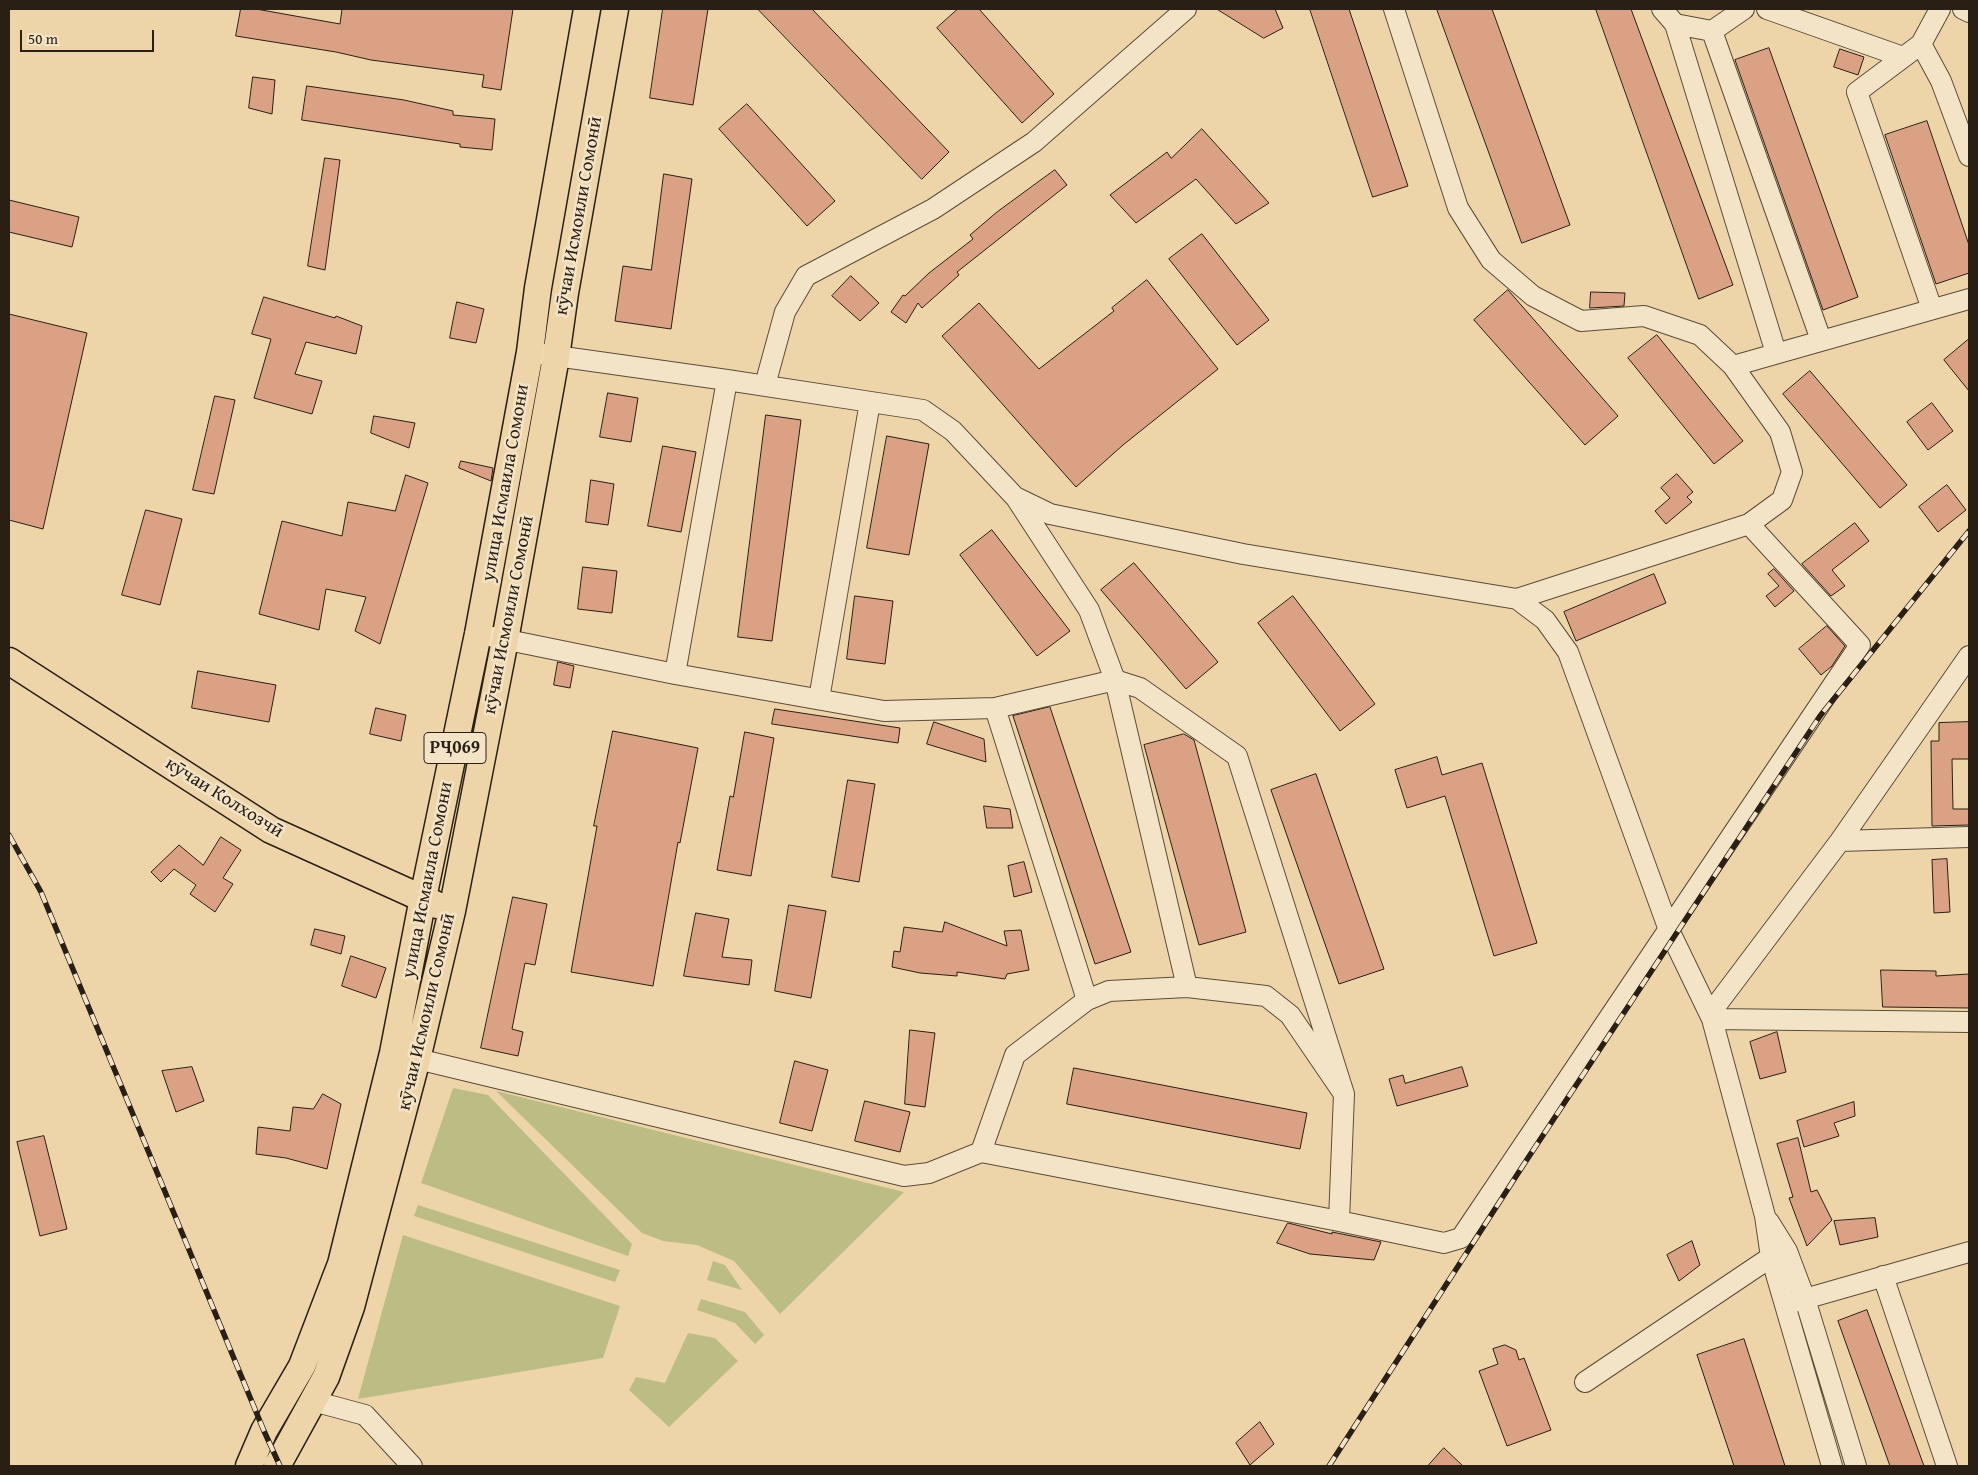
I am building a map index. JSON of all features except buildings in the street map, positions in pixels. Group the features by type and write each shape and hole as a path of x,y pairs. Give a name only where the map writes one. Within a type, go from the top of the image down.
{"main road":[{"name":"улица Исмаила Сомони","path":"249,1466 264,1431 302,1366 341,1264 405,1056 423,898 478,634 530,352 538,288 587,9"},
{"name":"кӯчаи Исмоили Сомонӣ","path":"278,1466 326,1377 351,1307 405,1056 452,911 505,640 556,358 565,293 615,9"},
{"name":"кӯчаи Колхозчӣ","path":"9,661 271,830 452,911"}],"street":[{"path":"765,386 785,312 806,276 933,209 1034,142 1186,9"},
{"path":"1015,497 1050,514 1243,554 1517,598 1749,524 1782,500 1792,472 1780,432 1733,366 1700,335 1644,316 1581,321 1533,296 1491,260 1458,208 1394,9"},
{"path":"1662,9 1675,24 1776,353"},
{"path":"1675,24 1712,31 1744,9"},
{"path":"1767,9 1903,57"},
{"path":"1932,309 1857,92 1921,44 1940,9"},
{"path":"1963,9 1969,12"},
{"path":"1712,31 1821,340"},
{"path":"1921,44 1941,81 1969,156"},
{"path":"1733,366 1969,299"},
{"path":"530,352 556,358 727,380 923,410 953,431 1015,497 1089,610 1115,680 1187,986"},
{"path":"675,674 727,380"},
{"path":"819,700 870,402"},
{"path":"405,1056 904,1176 929,1173 982,1152 1444,1243 1461,1238 1860,645 1749,524"},
{"path":"1517,598 1546,620 1568,652 1668,930 1712,1019 1766,1216 1779,1254 1805,1298 1856,1466"},
{"path":"478,634 675,674 884,711 996,708 1115,680 1140,688 1237,756 1344,1094 1339,1221"},
{"path":"1712,1019 1715,1007 1840,842 1969,656"},
{"path":"996,708 1087,1000"},
{"path":"1840,842 1969,837"},
{"path":"982,1152 1015,1055 1087,1000 1109,991 1187,986 1266,996 1290,1015 1344,1094"},
{"path":"1712,1019 1969,1022"},
{"path":"1784,1304 1969,1252"},
{"path":"1779,1254 1784,1304 1832,1466"},
{"path":"1585,1382 1779,1254"},
{"path":"1883,1276 1947,1466"},
{"path":"313,1401 365,1415 412,1466"}],"green space":[{"path":"453,1088 488,1095 632,1244 628,1256 421,1183"},
{"path":"496,1091 904,1192 780,1314 734,1261 697,1245 663,1241 642,1233"},
{"path":"418,1205 620,1270 615,1282 414,1216"},
{"path":"403,1235 620,1306 603,1358 358,1399"},
{"path":"713,1261 725,1265 742,1290 707,1280"},
{"path":"701,1299 745,1312 764,1335 755,1344 735,1323 697,1310"},
{"path":"688,1333 715,1338 738,1361 669,1427 629,1390 636,1377 665,1383"}],"railway":[{"path":"1329,1466 1524,1164 1820,716 1969,531"},
{"path":"9,835 41,892 280,1466"}]}
